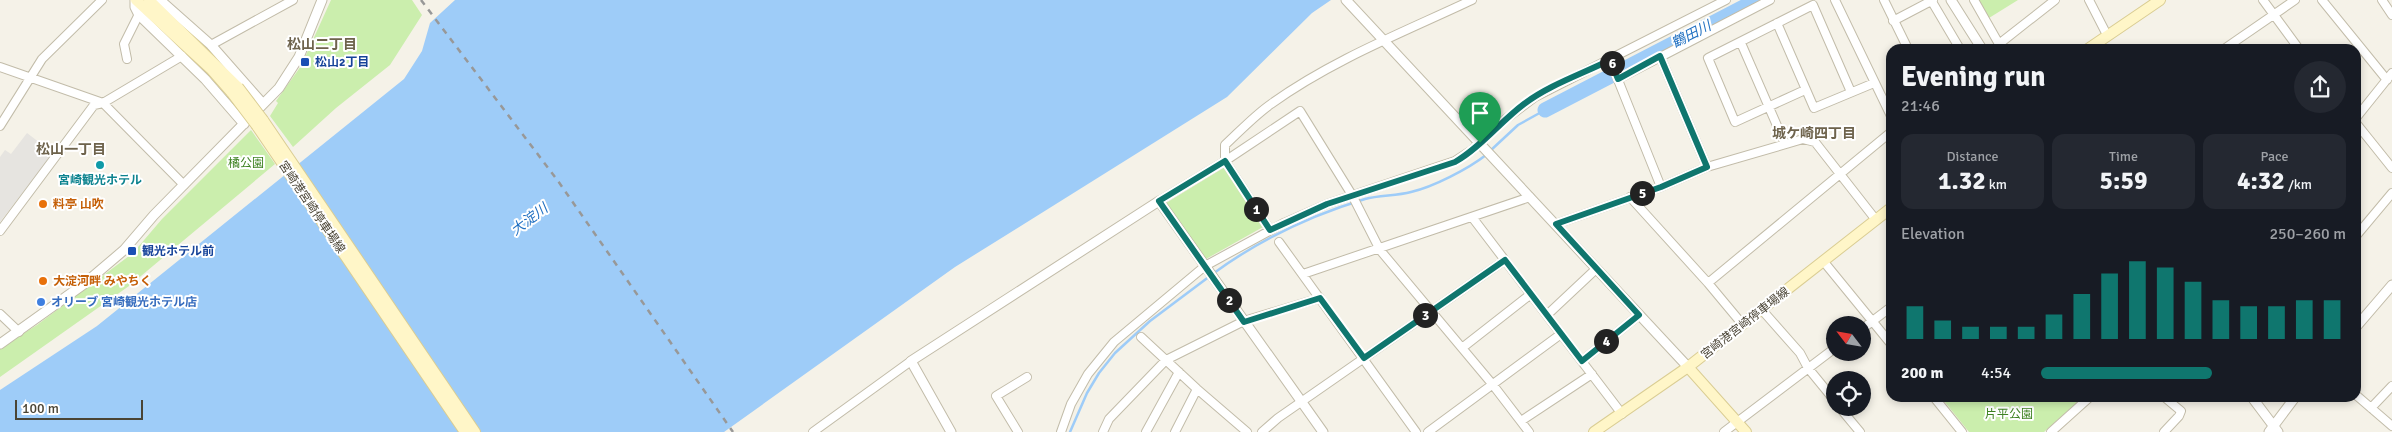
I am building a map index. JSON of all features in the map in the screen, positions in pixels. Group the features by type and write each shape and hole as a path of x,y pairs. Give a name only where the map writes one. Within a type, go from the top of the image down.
{"main road":[{"name":"宮崎港宮崎停車場線","path":"136,0 214,67 257,126 465,432"},
{"name":"宮崎港宮崎停車場線","path":"149,0 263,120 475,432"},
{"path":"2095,44 2160,0"},
{"name":"宮崎港宮崎停車場線","path":"1594,432 1688,367 1886,212"},
{"path":"1688,367 1746,432"}],"street":[{"path":"0,126 42,58 102,0"},
{"path":"136,0 135,7 139,14 205,79 244,124"},
{"path":"160,0 211,45 263,104"},
{"path":"211,45 293,0"},
{"path":"0,344 84,284 124,250 154,215 282,84 299,57 322,0"},
{"path":"1346,0 1688,367"},
{"path":"1270,230 1225,161 1225,145 1270,105 1290,91 1380,37 1472,0"},
{"path":"1061,432 1071,404 1088,374 1114,342 1205,266 1270,230 1352,195 1441,168 1466,155 1503,121 1535,97 1726,0"},
{"path":"1618,79 1770,0"},
{"path":"1835,0 1886,106"},
{"path":"1884,0 1905,44"},
{"path":"1893,21 1932,0 1957,44"},
{"path":"1951,0 1979,44"},
{"path":"1974,0 1999,44 2054,0"},
{"path":"2089,0 2107,35"},
{"path":"2262,0 2295,44"},
{"path":"2233,44 2295,0"},
{"path":"2322,0 2357,44"},
{"path":"2382,0 2392,15"},
{"path":"1806,90 1735,122 1708,58 1813,5 1851,92"},
{"path":"128,59 124,44 139,14"},
{"path":"1777,23 1814,108 1874,83"},
{"path":"1741,43 1785,144"},
{"path":"2361,49 2386,80"},
{"path":"0,231 94,105 103,103 182,56"},
{"path":"1660,56 1707,167"},
{"path":"1610,60 1661,187"},
{"path":"0,67 103,103 184,184"},
{"path":"2361,112 2392,73"},
{"path":"813,432 911,361 1159,201 1225,161 1300,111 1352,195 1356,207 1380,250 1493,384 1529,432"},
{"path":"2361,129 2392,168"},
{"path":"1708,283 1886,136"},
{"path":"1556,224 1661,187 1707,167 1803,139 1815,142 1876,220"},
{"path":"2361,230 2392,193"},
{"path":"1303,274 1380,250 1530,197"},
{"path":"1630,197 1708,283 1743,325"},
{"path":"1159,201 1322,432"},
{"path":"1472,217 1622,414"},
{"path":"1279,242 1416,432"},
{"path":"1262,432 1301,402 1505,260"},
{"path":"1824,262 1886,338"},
{"path":"1547,315 1596,269"},
{"path":"2361,321 2392,285"},
{"path":"1462,348 1531,294"},
{"path":"1103,432 1109,419 1166,360 1244,322 1320,298"},
{"path":"1762,310 1800,353 1808,368 1826,390"},
{"path":"1873,321 1886,311"},
{"path":"0,314 19,332"},
{"path":"1582,361 1639,315"},
{"path":"1428,432 1562,334"},
{"path":"1141,337 1197,390 1247,432"},
{"path":"1724,432 1826,355"},
{"path":"911,361 951,432"},
{"path":"1146,432 1179,372"},
{"path":"1521,421 1592,374"},
{"path":"1018,432 996,396 1027,378"},
{"path":"2371,408 2392,386"},
{"path":"1175,432 1197,390"},
{"path":"2361,399 2392,426"},
{"path":"1938,402 1962,432"},
{"path":"2051,432 2084,402"},
{"path":"2164,432 2181,411 2170,402"},
{"path":"2255,402 2273,430 2292,402"},
{"path":"1847,416 1860,432"}],"green space":[{"name":"橘公園","path":"331,0 412,0 422,15 390,65 336,108 293,147 270,116 278,103 276,101 301,66"},
{"path":"1978,0 2018,0 1989,18"},
{"name":"橘公園","path":"251,130 275,164 129,286 0,377 0,348 37,325 133,253 162,219"},
{"path":"1225,167 1263,227 1206,259 1166,203"},
{"name":"片平公園","path":"1945,402 2077,402 2044,432 1969,432"}],"shaded area":[{"path":"27,133 53,153 0,222 0,157 5,150 11,154"}],"water":[{"name":"大淀川","path":"455,0 1331,0 1312,13 1227,97 955,267 724,432 0,432 0,390 97,326 404,79 422,51 430,23"}],"waterway":[{"name":"鶴田川","path":"1545,110 1757,0"},
{"path":"1490,151 1518,125 1545,110"},
{"path":"1214,273 1268,239 1306,221 1365,199 1420,190 1460,172 1486,155"},
{"path":"1070,432 1087,393 1099,373 1115,353 1150,321 1210,276"}],"railway":[{"path":"421,0 558,181 733,432"}],"place":[{"name":"松山2丁目","path":"305,62"},
{"name":"宮崎観光ホテル","path":"100,165"},
{"name":"料亭 山吹","path":"43,204"},
{"name":"観光ホテル前","path":"132,251"},
{"name":"大淀河畔 みやちく","path":"43,281"},
{"name":"オリーブ 宮崎観光ホテル店","path":"41,302"}],"district":[{"name":"松山二丁目","path":"322,44"},
{"name":"城ケ崎四丁目","path":"1814,133"},
{"name":"松山一丁目","path":"71,149"}],"route":[{"path":"1660,56 1707,167 1661,187 1556,224 1639,315 1582,361 1505,260 1364,358 1320,298 1244,322 1159,201 1225,161 1270,230 1327,204 1441,168 1466,155 1480,143 1524,104 1610,60 1618,79 1660,56"}]}
